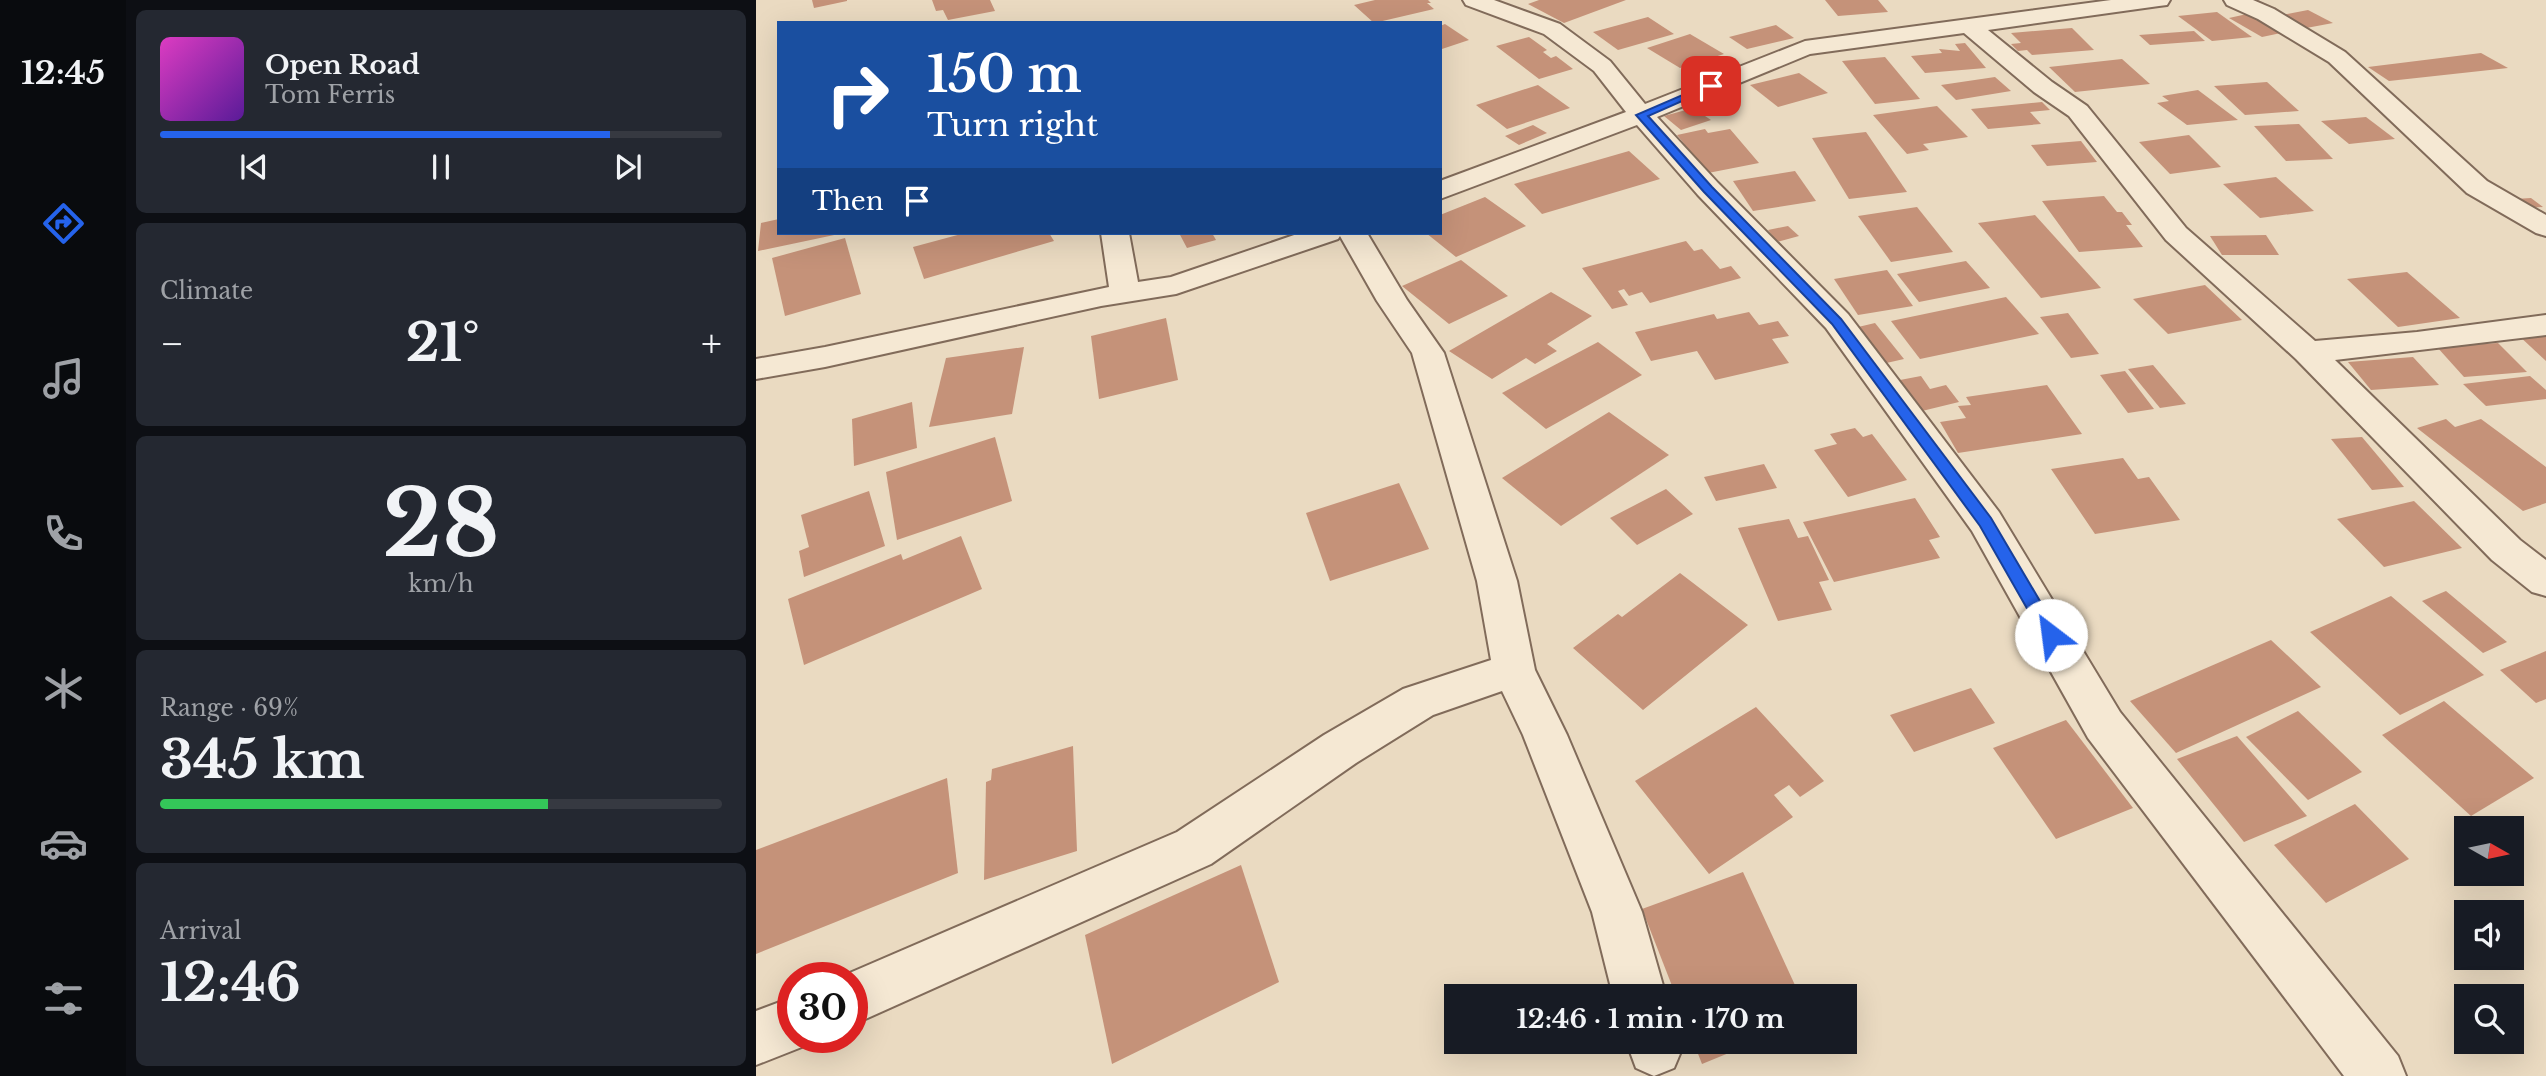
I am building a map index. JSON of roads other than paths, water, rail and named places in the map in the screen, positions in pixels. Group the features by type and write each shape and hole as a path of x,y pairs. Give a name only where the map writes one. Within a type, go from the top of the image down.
{"street":[{"path":"1474,0 1552,29 1602,66 1641,115 1708,189 1837,321 1986,522 2104,724 2378,1076"},
{"path":"1442,190 1641,115 1805,48 1976,13 2012,21 2159,0"},
{"path":"2235,0 2277,20 2337,57 2477,187 2546,228"},
{"path":"1976,13 2043,87 2078,111 2176,234 2308,352 2506,550 2546,581"},
{"path":"1115,235 1125,293"},
{"path":"756,369 825,357 1125,293 1176,285 1322,235"},
{"path":"1354,235 1392,301 1428,353 1497,581 1514,670 1545,735 1617,912 1637,984"},
{"path":"2308,352 2417,342 2546,325"},
{"path":"868,992 1194,848 1340,749 1418,702 1514,670"},
{"path":"756,1038 777,1030"}]}
